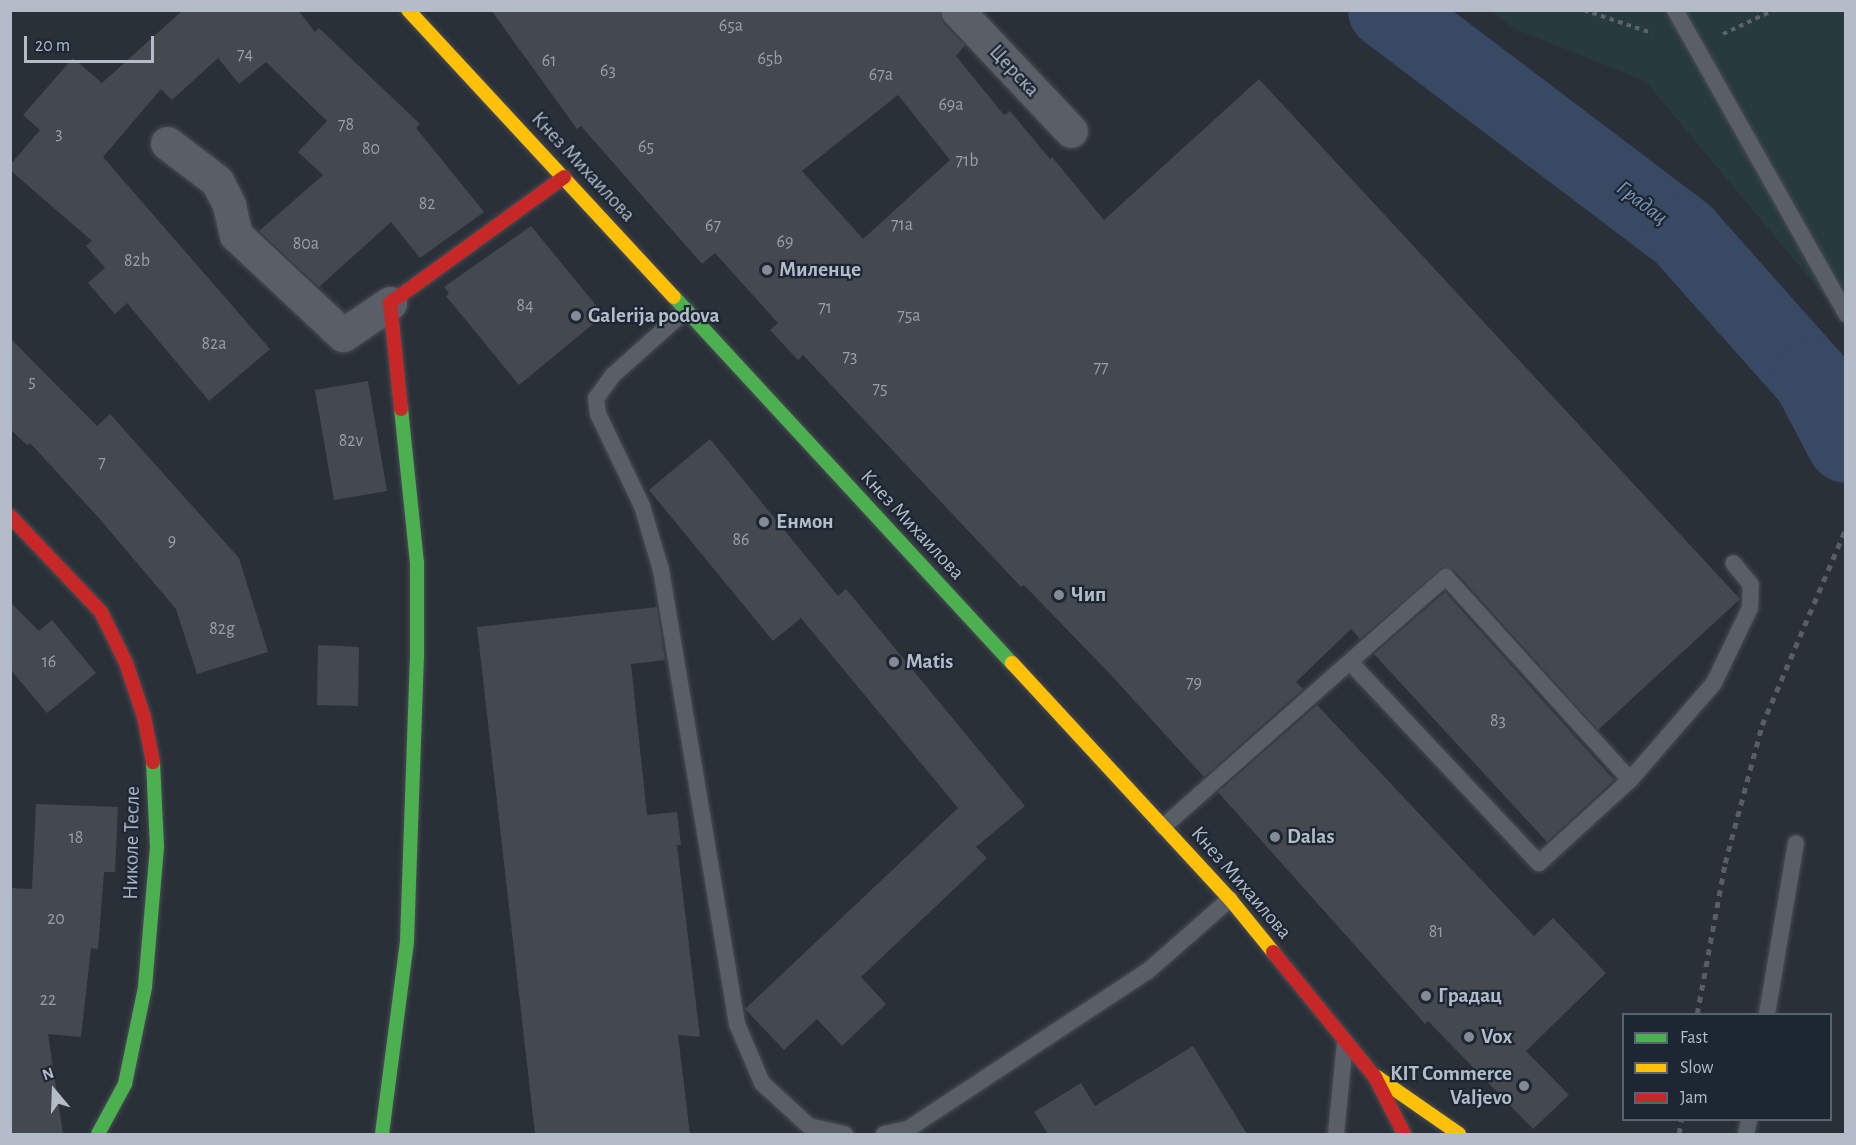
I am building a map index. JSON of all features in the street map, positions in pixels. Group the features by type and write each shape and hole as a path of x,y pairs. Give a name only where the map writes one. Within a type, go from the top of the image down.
{"street":[{"name":"Кнез Михаилова","path":"408,10 1230,899 1376,1077 1404,1134"},
{"name":"Церска","path":"957,10 1071,131"},
{"path":"167,143 217,181 229,205 236,235 343,335 564,177"},
{"path":"382,1134 407,941 417,657 417,563 390,303"},
{"name":"Николе Тесле","path":"10,516 101,612 126,663 144,717 156,780 158,847 145,987 126,1084 98,1134"},
{"name":"Кнез Михаилова","path":"1376,1077 1459,1134"}],"lane":[{"path":"1675,10 1693,48 1845,314"},
{"path":"686,310 613,375 596,398 598,414 642,506 661,570 737,1024 762,1083 809,1126 844,1134"},
{"path":"1350,662 1539,863 1630,780 1714,683 1750,608 1751,585 1733,563"},
{"path":"1163,827 1446,577 1630,780"},
{"path":"1767,1013 1796,843"},
{"path":"884,1134 908,1129 1148,971 1230,899"},
{"path":"1335,1134 1346,1039"}],"path":[{"path":"1584,10 1693,48 1774,10"}],"green space":[{"path":"1490,11 1845,11 1845,321 1645,81 1515,29"}],"building":[{"path":"183,10 298,10 315,32 319,28 420,124 416,128 484,212 420,258 391,222 319,287 259,231 323,175 298,152 327,121 266,62 239,84 218,58 172,100 161,89 103,157 270,349 209,401 127,303 115,314 88,283 105,268 86,246 92,241 10,170 10,165 40,130 23,115 73,58 102,83"},
{"path":"491,10 939,10 943,23 965,45 956,56 1004,115 1010,111 1104,220 1259,79 1740,599 1598,730 1454,570 1443,567 1360,639 1351,629 1296,682 1303,689 1204,777 1110,674 1024,585 1021,587 803,355 798,360 770,330 778,323 715,253 702,264 581,126 577,129","holes":["898,95 950,160 863,239 802,171"]},
{"path":"531,226 604,315 519,385 446,296 449,293 444,287"},
{"path":"10,338 97,426 110,414 239,558 268,652 197,674 176,609 98,517 30,443 27,445 10,429"},
{"path":"368,381 387,491 334,500 315,390"},
{"path":"710,439 838,596 846,589 1025,806 976,847 987,858 861,977 886,1004 842,1046 817,1019 784,1050 745,1009 958,808 801,618 773,641 649,490"},
{"path":"1445,592 1614,780 1547,842 1374,654"},
{"path":"10,602 39,631 52,620 96,673 47,713 10,669"},
{"path":"657,607 665,660 631,664 647,815 677,812 681,845 677,845 700,1037 678,1035 690,1134 535,1134 477,627"},
{"path":"318,645 359,647 358,706 317,705"},
{"path":"1317,705 1534,936 1553,918 1606,973 1526,1051 1569,1095 1533,1129 1428,1021 1425,1024 1218,792"},
{"path":"36,804 118,807 115,872 104,872 98,949 91,948 81,1037 48,1034 63,1134 10,1134 10,888 32,889"},
{"path":"1193,1046 1247,1134 1048,1134 1034,1112 1081,1083 1095,1106"}],"waterway":[{"name":"Градац","path":"1387,10 1684,235 1812,379 1846,444"}],"railway":[{"path":"1697,1013 1725,863 1762,725 1846,528"},
{"path":"1679,1134 1681,1121"}],"traffic: fast":[{"path":"674,297 1012,663"},
{"path":"382,1134 407,941 417,657 417,563 401,409"},
{"path":"98,1134 125,1084 145,987 157,847 153,762"}],"traffic: slow":[{"path":"408,10 674,297"},
{"path":"1012,663 1230,899 1273,952"},
{"path":"1377,1077 1459,1134"}],"traffic: jam":[{"path":"401,409 390,303 564,177"},
{"path":"10,516 101,612 126,663 144,717 153,762"},
{"path":"1273,952 1375,1077 1404,1134"}],"place":[{"name":"Миленце","path":"767,270"},
{"name":"Galerija podova","path":"576,316"},
{"name":"Енмон","path":"764,522"},
{"name":"Чип","path":"1059,595"},
{"name":"Matis","path":"894,662"},
{"name":"Dalas","path":"1275,837"},
{"name":"Градац","path":"1426,996"},
{"name":"Vox","path":"1469,1037"},
{"name":"KIT Commerce Valjevo","path":"1524,1086"}]}
